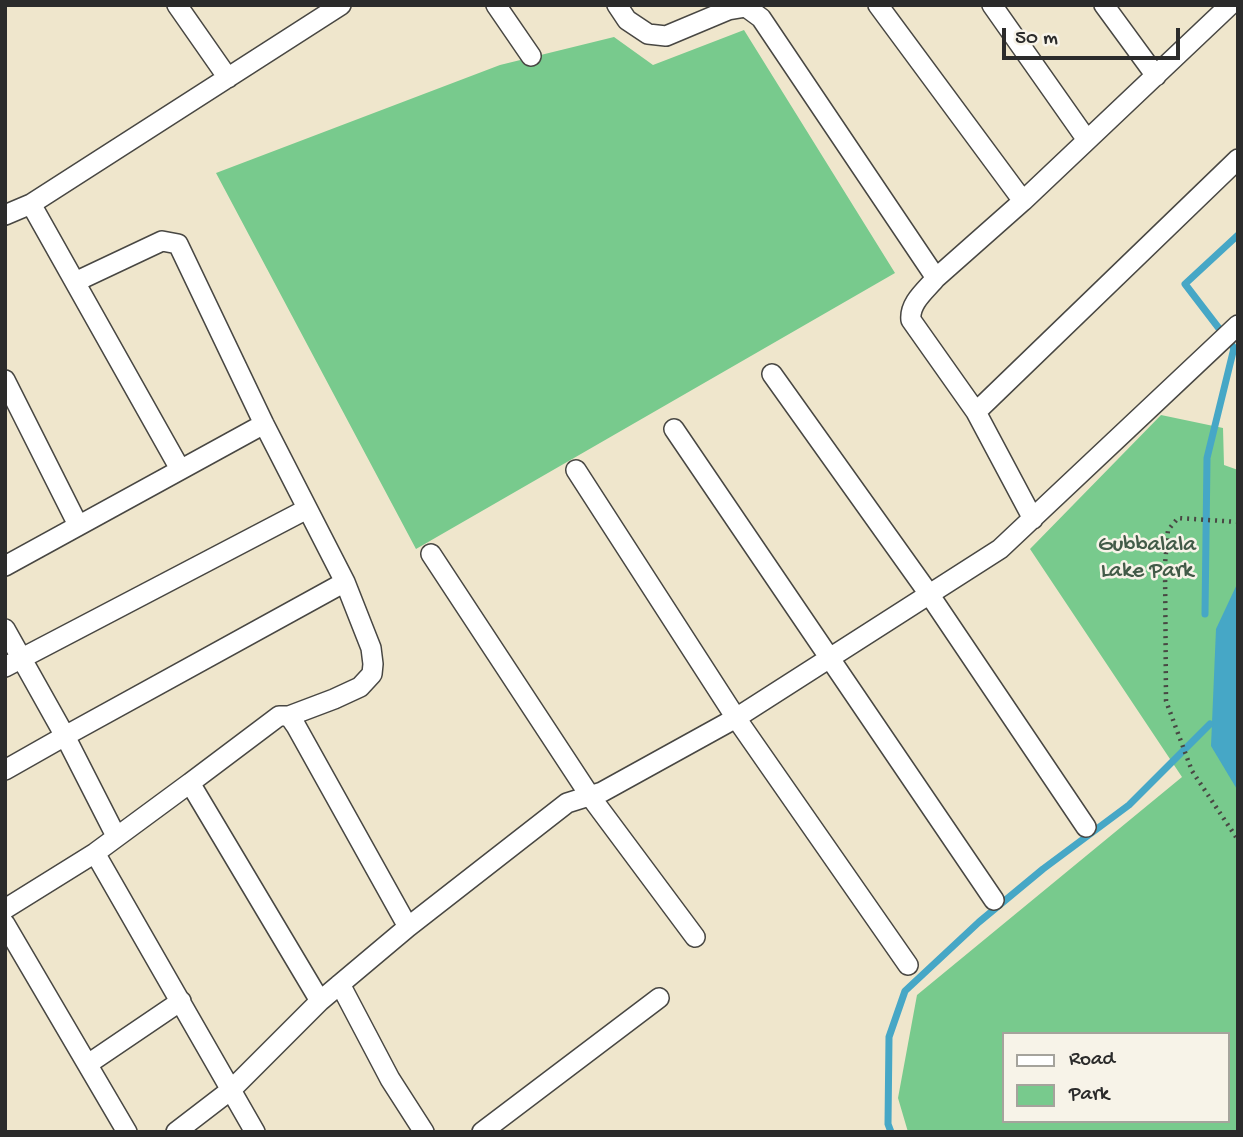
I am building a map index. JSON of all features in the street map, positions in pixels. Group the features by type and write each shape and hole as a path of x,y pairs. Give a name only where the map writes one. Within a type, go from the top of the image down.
{"street":[{"path":"177,5 228,78"},
{"path":"5,215 31,204 341,5"},
{"path":"496,5 531,56"},
{"path":"617,5 627,20 648,34 666,36 728,10 746,8 761,18 936,278"},
{"path":"878,5 1023,201"},
{"path":"992,5 1087,140"},
{"path":"1104,5 1156,76"},
{"path":"1033,519 976,412 911,320 910,314 913,306 936,278 1023,201 1156,76 1218,9"},
{"path":"976,412 1238,159"},
{"path":"31,204 180,469"},
{"path":"5,909 94,853 279,716 289,716 334,699 360,687 372,674 371,648 345,582 264,424 178,244 162,241 75,282"},
{"path":"176,1132 232,1089 302,1017 340,984 567,803 602,792 737,718 1000,549 1238,325"},
{"path":"772,374 929,594 1086,827"},
{"path":"5,380 78,525"},
{"path":"5,566 264,424"},
{"path":"674,429 994,900"},
{"path":"576,470 737,718 908,965"},
{"path":"13,663 307,509"},
{"path":"431,554 590,796 695,937"},
{"path":"5,770 345,582"},
{"path":"5,629 13,663 65,736 116,836"},
{"path":"289,716 408,928"},
{"path":"190,783 320,1001"},
{"path":"94,853 255,1132"},
{"path":"5,924 127,1132"},
{"path":"340,984 390,1079 424,1132"},
{"path":"482,1132 659,998"},
{"path":"88,1064 181,1001"}],"path":[{"path":"1238,522 1178,518 1168,530 1165,564 1166,701 1192,771 1238,840"}],"green space":[{"path":"744,30 895,273 416,549 216,173 500,65 614,37 653,65"},
{"name":"Gubbalala Lake Park","path":"1161,415 1223,428 1224,465 1238,470 1238,1132 908,1132 898,1098 917,995 1182,777 1030,549"}],"water":[{"path":"1238,582 1238,791 1211,746 1216,629"}],"waterway":[{"path":"1205,614 1207,458 1234,348 1185,284 1238,235"},
{"path":"891,1132 888,1124 889,1037 905,991 979,922 1043,869 1129,805 1210,724"}]}
